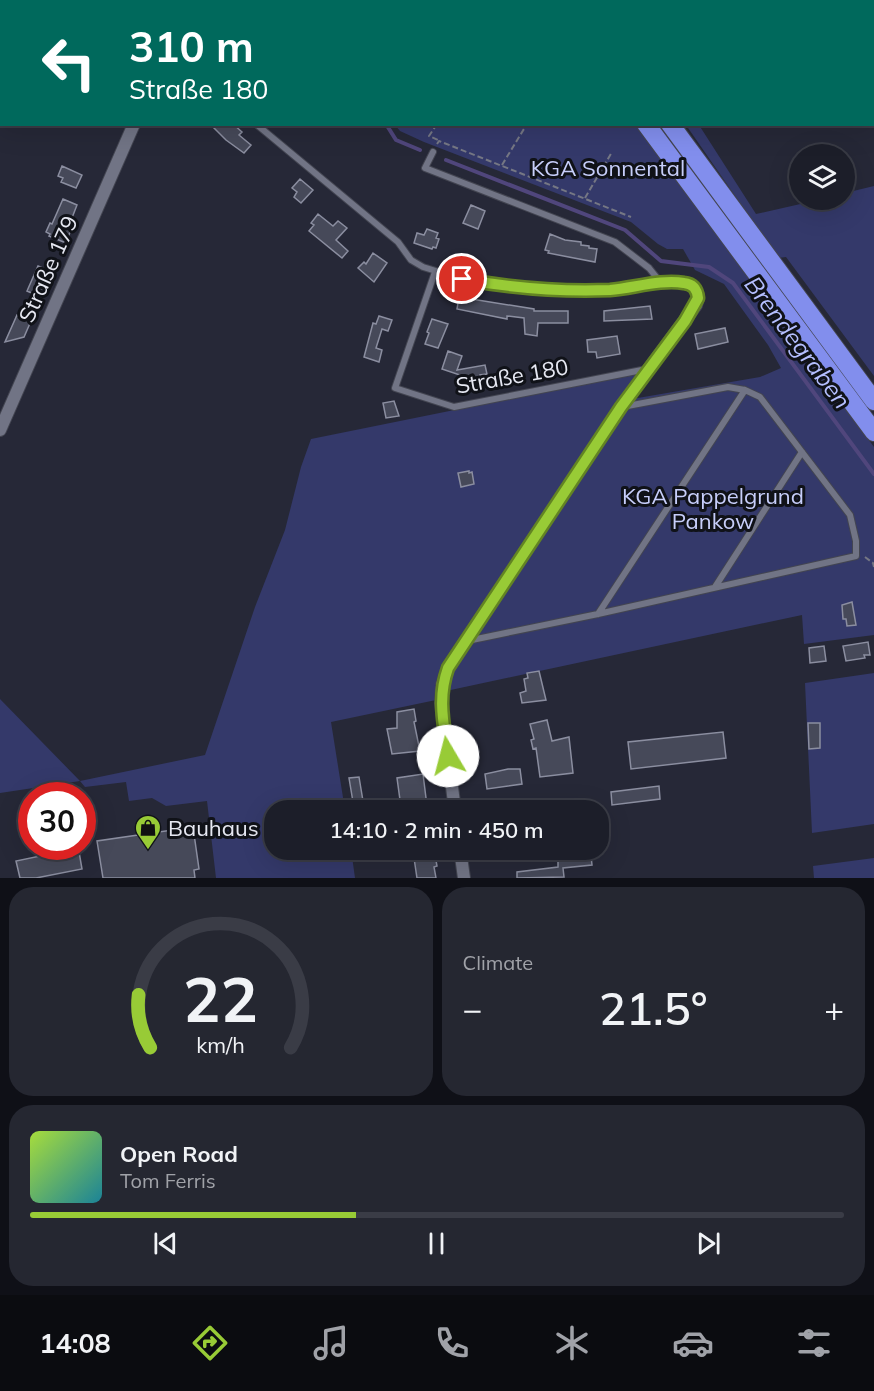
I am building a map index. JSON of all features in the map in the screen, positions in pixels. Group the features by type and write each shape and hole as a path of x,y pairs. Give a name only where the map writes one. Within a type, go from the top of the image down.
{"highway":[{"path":"646,126 874,432"},
{"path":"672,127 874,401"}],"street":[{"name":"Straße 179","path":"0,430 133,126"},
{"path":"455,800 441,703 442,685 448,668 621,407 651,369 696,305 698,298"},
{"path":"462,860 464,878"}],"lane":[{"path":"258,126 398,242 411,260 435,272 503,286 540,290 616,289 662,283 688,283 694,287 698,298"},
{"path":"433,152 425,168 615,242 649,268 662,283"},
{"name":"Straße 180","path":"435,272 395,388 454,407 651,369"},
{"path":"467,641 856,556 856,541 850,515 760,397 745,390 728,387 621,407"},
{"path":"598,614 745,390"},
{"path":"715,587 802,452"}],"path":[{"path":"436,126 429,136 439,141 631,217"},
{"path":"502,165 526,126"},
{"path":"433,152 439,141"},
{"path":"585,198 612,152"},
{"path":"856,556 866,557 874,567"}],"green space":[{"name":"KGA Pappelgrund Pankow","path":"396,126 637,126 874,447 874,635 804,644 802,615 446,691 448,679 632,399 760,377 781,368 768,345 724,284 695,270 683,249 667,249 631,222 400,131"},
{"path":"687,126 700,126 756,214 789,207 789,210 855,210 855,191 874,186 874,376 786,257 778,258"},
{"path":"642,372 463,639 436,700 331,722 343,800 264,800 264,860 353,860 355,878 216,878 207,801 166,806 152,798 129,801 126,782 96,786 96,782 81,782 205,755 255,607 285,530 301,467 311,439"},
{"path":"874,673 874,824 812,833 805,683"},
{"path":"0,699 80,781 18,782 18,790 0,793"},
{"path":"874,858 874,878 814,878 813,866"}],"building":[{"path":"212,126 235,126 242,132 239,135 251,145 244,153"},
{"path":"62,166 82,175 76,188 61,182 63,178 58,176"},
{"path":"300,179 313,190 301,203 294,197 297,192 292,188"},
{"path":"63,199 77,205 66,243 49,236 50,234 46,232"},
{"path":"471,205 485,211 478,229 463,223"},
{"path":"318,214 333,226 338,221 347,228 336,240 348,251 342,258 309,231 314,225 311,223"},
{"path":"427,229 438,233 436,248 432,249 414,243 417,233 424,235"},
{"path":"550,234 565,240 581,242 581,245 597,249 595,262 548,253 549,251 545,250"},
{"path":"373,253 387,263 374,282 358,268 364,262 366,264"},
{"path":"38,266 52,272 41,297 27,291"},
{"path":"459,297 534,309 534,311 568,311 568,323 538,323 537,336 525,334 524,318 507,316 507,319 457,309"},
{"path":"650,306 652,319 604,321 604,311"},
{"path":"17,315 31,321 24,337 5,342"},
{"path":"379,316 392,320 388,331 382,329 376,348 382,350 379,362 364,357 373,323 376,324"},
{"path":"432,319 448,324 438,348 425,344"},
{"path":"725,328 728,342 698,349 695,334"},
{"path":"617,336 620,354 597,358 596,352 588,352 587,340"},
{"path":"448,351 462,356 457,370 485,365 487,374 480,375 482,386 470,388 470,385 465,385 463,376 442,369"},
{"path":"394,401 399,416 386,418 383,403"},
{"path":"469,471 469,473 472,472 474,484 461,487 458,473"},
{"path":"852,602 856,625 847,626 846,619 843,619 842,605"},
{"path":"868,642 870,655 846,661 843,646"},
{"path":"824,646 826,661 810,663 809,648"},
{"path":"539,671 546,700 522,703 520,693 526,691 524,679 528,678 527,673"},
{"path":"414,709 416,721 414,722 420,751 392,754 387,729 397,728 397,712"},
{"path":"547,720 552,741 569,737 573,773 540,777 536,748 533,749 531,740 534,739 530,724"},
{"path":"808,723 820,723 820,748 809,749"},
{"path":"723,732 726,758 631,769 628,742"},
{"path":"520,769 522,784 487,789 485,774"},
{"path":"423,774 426,800 400,800 397,778"},
{"path":"359,777 363,800 353,800 349,778"},
{"path":"659,786 660,799 612,805 611,792"},
{"name":"Bauhaus","path":"193,827 199,869 194,870 195,878 103,878 97,841"},
{"path":"80,860 82,869 36,878 20,878 16,861"},
{"path":"414,860 436,860 437,866 434,867 436,878 417,878"},
{"path":"558,860 591,860 592,865 563,868 564,877 517,878 517,872 558,867"}],"waterway":[{"name":"Brendegraben","path":"387,126 396,140 420,150"},
{"name":"Brendegraben","path":"446,160 625,230 661,261 709,267 733,283 874,474"}],"place":[{"name":"Bauhaus","path":"148,851"}],"route":[{"path":"448,756 441,703 442,685 448,668 621,407 685,321 698,298 698,292 694,287 688,283 679,282 627,289 562,291 503,286 462,279"}],"park label":[{"name":"KGA Sonnental","path":"608,168"}]}
